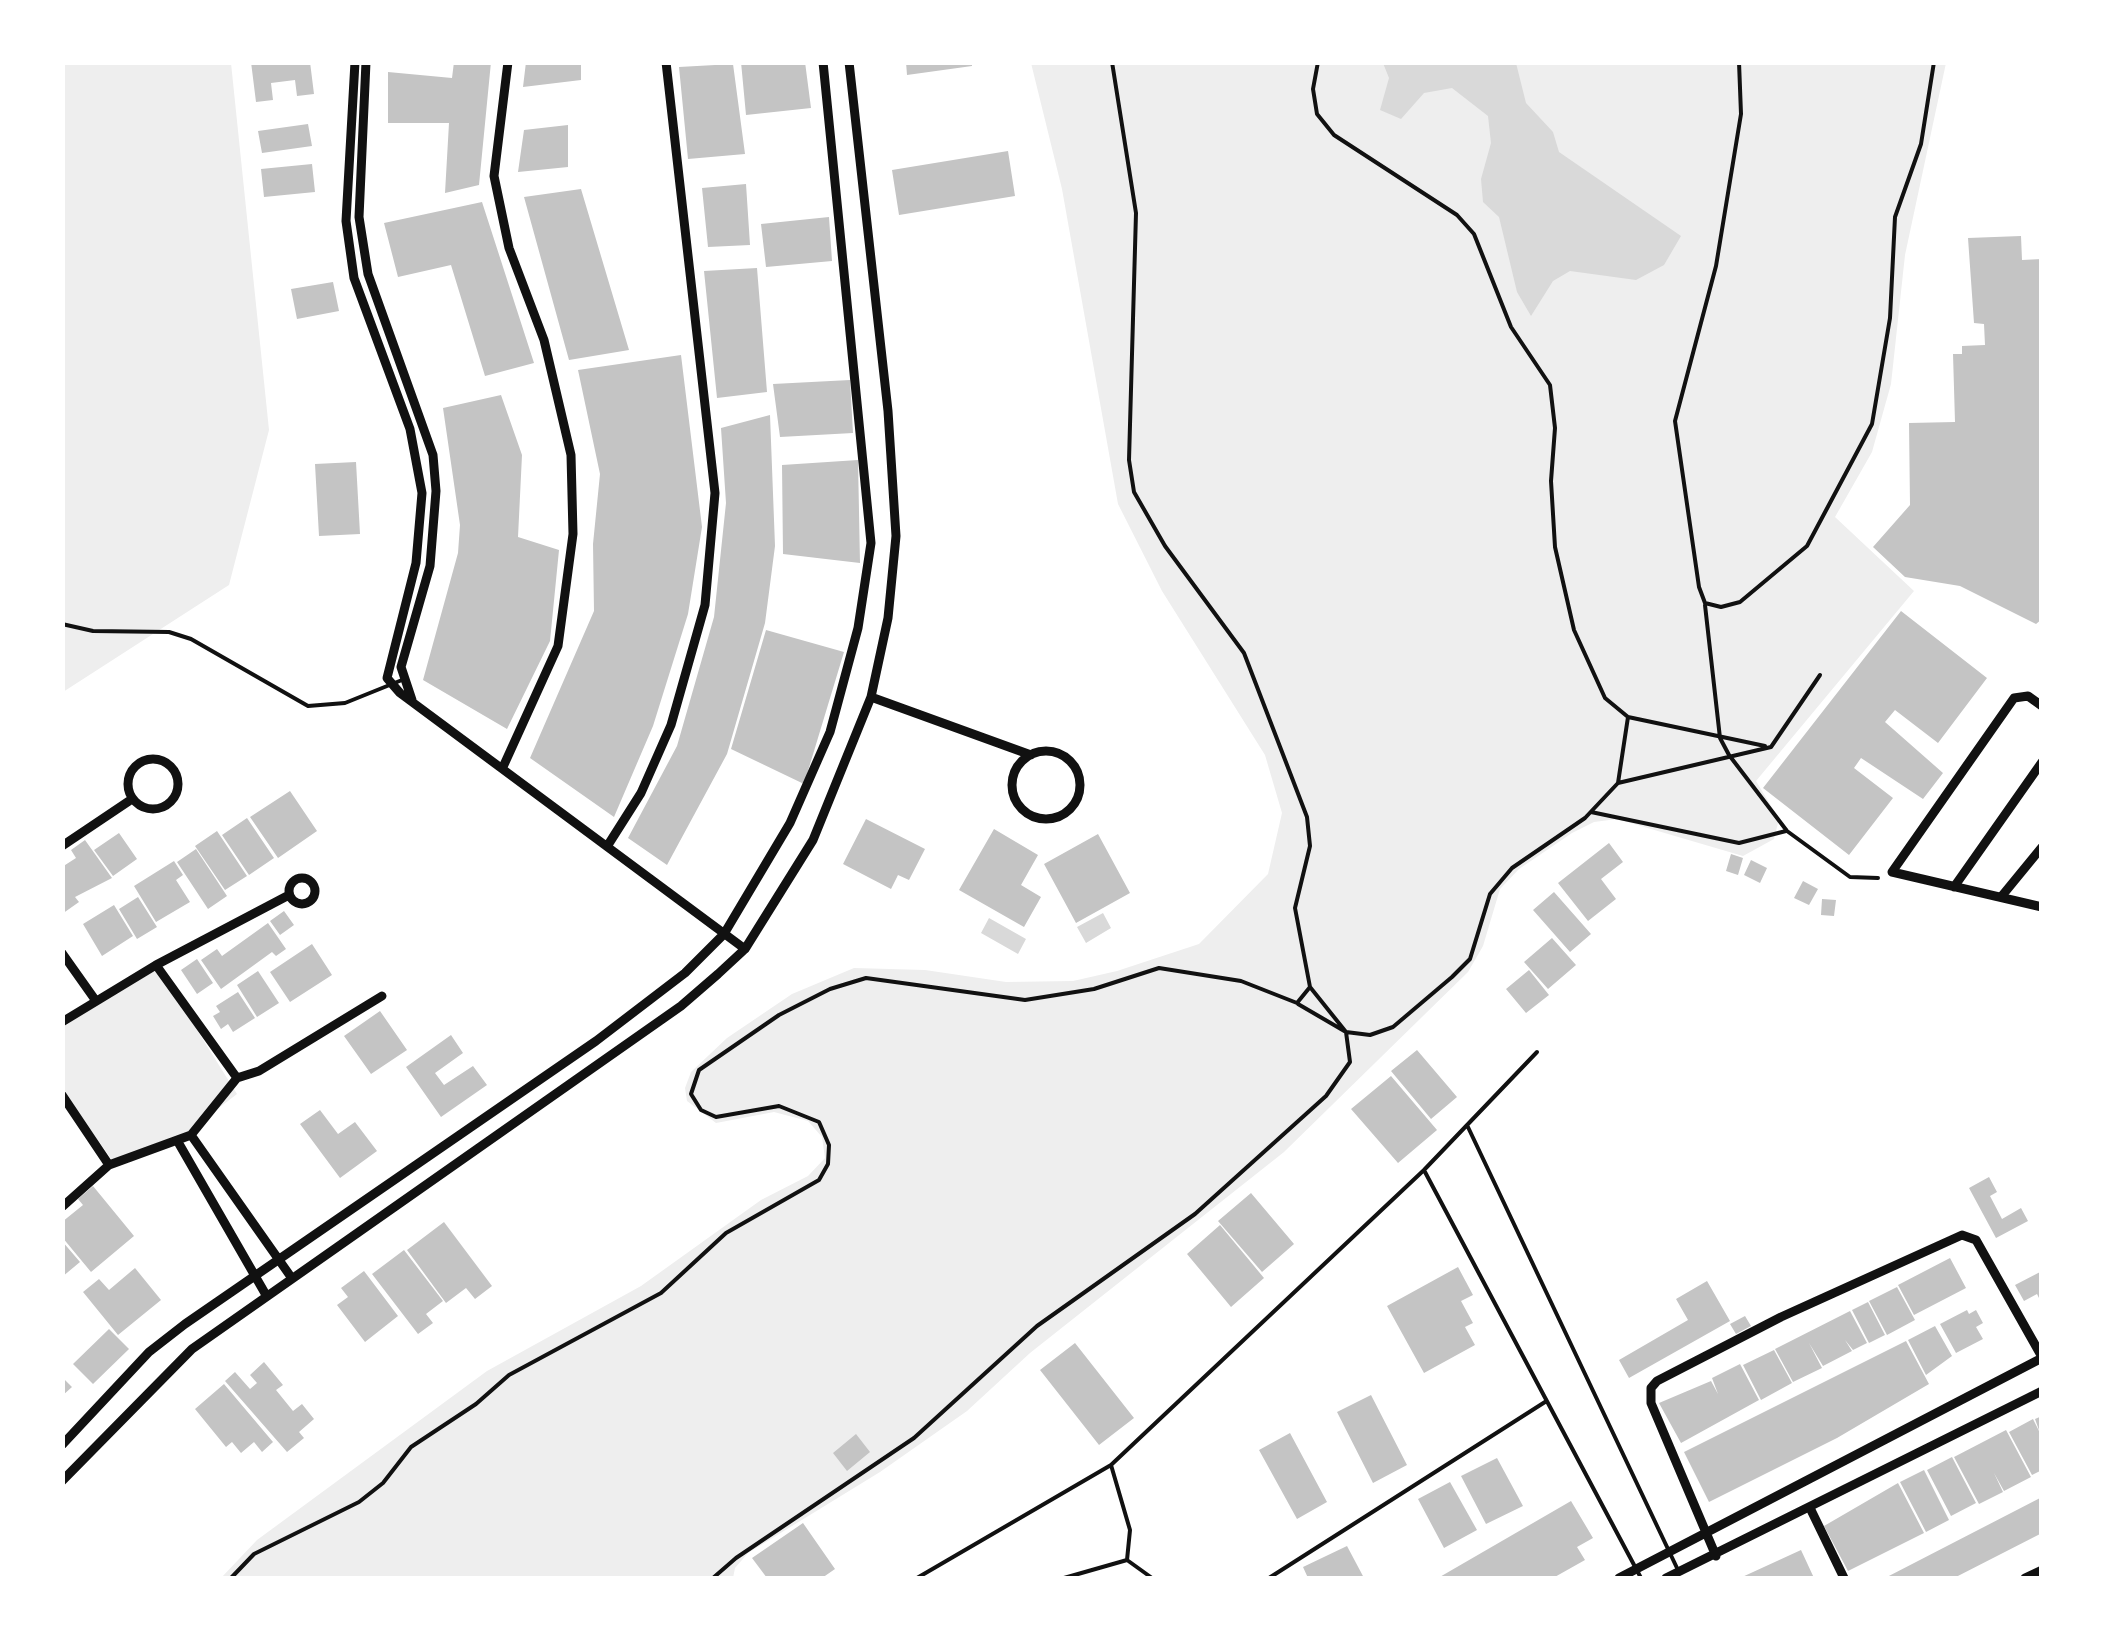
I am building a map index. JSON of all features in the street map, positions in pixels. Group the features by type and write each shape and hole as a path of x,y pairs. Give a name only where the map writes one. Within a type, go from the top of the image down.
{"street":[{"path":"354,62 346,221 354,278 410,429 422,493 416,563 386,670 390,684 744,949"},
{"path":"366,62 359,217 368,274 434,455 437,529 401,667 402,680 412,701"},
{"path":"503,766 558,646 573,534 571,454 544,340 509,248 494,176 508,62"},
{"path":"608,845 641,794 671,725 705,605 715,493 666,62"},
{"path":"62,1445 149,1352 252,1274 596,1041 685,972 724,934 790,823 830,732 858,628 871,543 823,62"},
{"path":"62,1482 192,1348 681,1006 744,949 813,840 871,697 888,618 896,536 888,412 855,147 849,62"},
{"path":"832,147 855,147"},
{"path":"2042,706 2028,696 2014,698 1892,872 2042,908"},
{"path":"871,697 1031,755 1058,753 1075,767 1080,788 1072,807 1063,814 1041,818 1021,807 1015,797 1014,774 1031,755"},
{"path":"155,759 170,766 178,789 169,803 146,808 132,799 127,783 140,762 155,759"},
{"path":"1954,887 2042,762"},
{"path":"62,846 132,799"},
{"path":"2001,897 2042,846"},
{"path":"62,1022 289,895"},
{"path":"62,953 96,1000"},
{"path":"156,966 237,1078"},
{"path":"62,1207 109,1165 191,1135 237,1078 259,1071 382,996"},
{"path":"62,1095 109,1165"},
{"path":"191,1135 291,1277"},
{"path":"178,1142 266,1295"},
{"path":"1619,1578 1638,1574 1668,1552 1706,1532 2042,1358 1976,1240 1962,1235 1798,1309 1657,1380 1650,1388 1651,1403 1706,1532 1716,1556"},
{"path":"1666,1578 1810,1510 2042,1391"},
{"path":"1810,1510 1844,1578"},
{"path":"2025,1578 2042,1570"}],"lane":[{"path":"62,624 92,631 170,632 308,706 346,703 402,680"},
{"path":"918,1578 1111,1465 1424,1170 1537,1052"},
{"path":"1467,1125 1679,1572"},
{"path":"1424,1170 1638,1574"},
{"path":"1268,1578 1545,1402"},
{"path":"1111,1465 1130,1530 1127,1560"},
{"path":"1064,1578 1127,1560"},
{"path":"1127,1560 1152,1578"}],"path":[{"path":"712,1578 914,1438 1036,1326 1195,1214 1338,1082 1350,1062 1346,1032 1310,987 1295,908 1310,846 1307,816 1244,653 1189,582 1134,492 1129,460 1136,213 1112,62"},
{"path":"1318,62 1314,89 1317,114 1334,135 1457,216 1474,234 1511,327 1550,384 1556,428 1551,481 1555,547 1574,630 1605,698 1628,717 1771,748"},
{"path":"1738,62 1741,114 1716,266 1675,421 1692,554 1704,603 1720,738 1787,831 1850,877 1876,880 1892,872"},
{"path":"1704,603 1721,606 1740,602 1807,546 1872,424 1890,318 1895,217 1921,144 1934,62"},
{"path":"230,1578 254,1554 359,1502 383,1483 412,1447 476,1404 509,1375 661,1294 726,1233 818,1180 828,1164 829,1145 819,1122 779,1106 716,1117 701,1110 691,1094 700,1070 778,1015 866,978 1024,1000 1094,990 1159,968 1241,981 1297,1003 1346,1032 1370,1035 1393,1027 1452,978 1470,959 1490,894 1512,868 1590,812 1618,783 1771,748 1820,675"},
{"path":"1618,783 1628,717"},
{"path":"1590,812 1739,843 1787,831"},
{"path":"1297,1003 1310,987"}],"shaded area":[{"path":"63,63 231,63 269,430 229,585 63,692"},
{"path":"1031,63 1946,63 1905,255 1891,384 1872,452 1835,517 1914,591 1756,781 1779,819 1774,839 1743,856 1617,819 1594,822 1572,833 1519,869 1500,889 1483,946 1468,972 1284,1152 1030,1353 967,1411 880,1472 748,1553 735,1568 733,1578 221,1578 257,1540 487,1371 641,1286 761,1200 808,1176 825,1158 822,1137 808,1121 774,1112 716,1123 687,1101 685,1088 691,1072 727,1038 792,994 854,968 925,970 1006,982 1073,981 1117,971 1199,944 1268,874 1282,813 1265,755 1162,591 1118,504 1062,189"},
{"path":"1383,63 1516,63 1526,103 1553,132 1559,152 1681,236 1664,265 1636,280 1570,271 1553,281 1531,316 1517,292 1499,217 1483,202 1481,179 1491,143 1488,116 1452,88 1424,93 1401,119 1380,110 1389,78"},
{"path":"1103,913 1111,928 1086,943 1077,927"},
{"path":"989,918 1026,939 1018,954 981,933"},
{"path":"157,966 237,1094 188,1132 112,1160 63,1090 62,1026"}],"building":[{"path":"251,62 310,62 314,94 297,96 295,80 271,83 273,100 256,102"},
{"path":"454,62 491,62 479,185 445,193 449,123 388,123 388,72 452,78"},
{"path":"526,62 581,62 581,80 523,87"},
{"path":"741,62 805,62 811,108 746,115"},
{"path":"906,62 972,62 972,66 907,75"},
{"path":"733,64 745,154 688,159 679,67"},
{"path":"308,124 312,146 262,153 258,131"},
{"path":"568,125 568,167 518,172 524,130"},
{"path":"1008,151 1015,196 899,215 892,170"},
{"path":"312,164 315,192 264,197 261,169"},
{"path":"746,184 750,245 708,247 702,188"},
{"path":"581,189 629,350 569,360 524,197"},
{"path":"482,202 534,363 485,376 451,265 398,277 384,223"},
{"path":"829,217 832,261 766,267 761,224"},
{"path":"2021,236 2022,260 2042,259 2042,619 2036,624 1960,586 1905,577 1873,547 1910,505 1909,423 1955,422 1953,354 1962,354 1962,346 1985,345 1984,324 1974,323 1968,238"},
{"path":"757,268 767,392 717,398 704,271"},
{"path":"333,282 339,311 297,319 291,289"},
{"path":"681,355 702,527 688,614 653,726 614,817 530,758 594,611 593,544 600,474 578,370"},
{"path":"850,380 853,433 780,437 773,384"},
{"path":"501,395 522,455 518,537 559,550 550,641 507,729 423,680 458,553 460,525 443,408"},
{"path":"770,415 775,546 765,623 727,754 667,865 628,838 677,746 714,617 726,503 721,428"},
{"path":"858,460 860,563 783,554 782,465"},
{"path":"356,462 360,534 319,536 315,464"},
{"path":"1901,611 1987,678 1938,743 1895,710 1885,722 1943,773 1923,799 1861,758 1854,768 1893,798 1849,855 1763,788"},
{"path":"766,630 844,652 804,784 731,749"},
{"path":"290,791 317,831 278,858 250,817"},
{"path":"247,818 274,858 249,875 222,835"},
{"path":"866,819 925,849 909,880 898,875 891,889 843,864"},
{"path":"994,829 1038,855 1021,885 1041,897 1024,927 959,890"},
{"path":"217,831 247,876 225,890 195,846"},
{"path":"119,833 137,859 113,876 94,850"},
{"path":"1098,834 1130,893 1076,923 1044,864"},
{"path":"85,840 112,878 75,897 79,902 62,914 62,867 76,858 71,850"},
{"path":"1609,843 1623,862 1601,879 1616,899 1588,921 1558,883"},
{"path":"196,849 227,896 208,909 177,862"},
{"path":"1731,854 1743,858 1738,875 1726,871"},
{"path":"1751,860 1767,868 1760,883 1744,875"},
{"path":"174,861 183,875 176,880 190,902 156,922 134,886"},
{"path":"1803,881 1818,889 1809,905 1794,898"},
{"path":"1554,892 1591,934 1570,952 1533,910"},
{"path":"138,897 157,927 137,939 119,909"},
{"path":"1822,899 1836,900 1834,916 1821,915"},
{"path":"114,905 133,936 102,956 83,924"},
{"path":"284,911 294,925 280,935 270,921"},
{"path":"268,923 286,949 276,956 272,952 221,989 201,960 217,949 222,956"},
{"path":"1552,938 1576,965 1548,989 1524,962"},
{"path":"312,944 332,975 290,1002 270,972"},
{"path":"197,959 213,983 197,994 181,970"},
{"path":"1529,970 1549,995 1526,1013 1506,989"},
{"path":"258,971 279,1003 257,1017 237,985"},
{"path":"238,992 255,1018 233,1032 228,1024 221,1029 213,1016 220,1012 216,1006"},
{"path":"380,1011 407,1050 371,1074 344,1036"},
{"path":"451,1035 463,1053 435,1073 444,1085 473,1066 487,1085 441,1117 406,1067"},
{"path":"1417,1050 1457,1097 1431,1119 1391,1071"},
{"path":"1391,1076 1437,1130 1398,1163 1351,1109"},
{"path":"320,1110 338,1134 355,1122 377,1151 340,1178 300,1124"},
{"path":"1989,1177 1997,1192 1990,1196 2002,1219 2021,1208 2028,1221 1996,1238 1969,1188"},
{"path":"93,1186 134,1236 91,1272 62,1237 62,1222 83,1205 78,1199"},
{"path":"1251,1193 1294,1244 1262,1272 1218,1221"},
{"path":"444,1222 492,1286 475,1299 466,1288 446,1303 407,1250"},
{"path":"1220,1225 1264,1278 1231,1307 1187,1254"},
{"path":"62,1241 80,1262 62,1277"},
{"path":"404,1250 443,1301 426,1314 433,1323 418,1334 372,1274"},
{"path":"1950,1258 1966,1288 1914,1315 1898,1285"},
{"path":"1458,1267 1473,1295 1461,1301 1473,1323 1465,1327 1475,1345 1424,1373 1387,1306"},
{"path":"135,1268 161,1300 118,1335 83,1292 99,1279 109,1290"},
{"path":"364,1271 398,1316 365,1342 337,1305 348,1297 341,1288"},
{"path":"2042,1271 2042,1304 2037,1294 2024,1301 2015,1285"},
{"path":"1707,1281 1730,1321 1629,1378 1619,1360 1688,1320 1676,1299"},
{"path":"1897,1287 1915,1320 1887,1335 1869,1301"},
{"path":"1868,1302 1885,1335 1869,1343 1852,1310"},
{"path":"1967,1310 1969,1314 1976,1310 1983,1323 1976,1327 1983,1339 1956,1353 1940,1324"},
{"path":"1850,1311 1867,1343 1853,1350 1845,1340 1852,1351 1823,1366 1809,1343 1822,1368 1793,1382 1775,1349"},
{"path":"1745,1316 1751,1326 1736,1334 1730,1324"},
{"path":"1935,1326 1952,1356 1926,1375 1908,1340"},
{"path":"109,1329 129,1349 93,1384 73,1364"},
{"path":"1906,1341 1929,1384 1837,1438 1709,1502 1684,1452"},
{"path":"1075,1343 1134,1418 1099,1445 1040,1370"},
{"path":"1774,1350 1792,1383 1761,1400 1743,1365"},
{"path":"264,1362 283,1385 276,1390 293,1411 302,1404 314,1419 299,1432 304,1438 287,1452 225,1381 235,1372 250,1389 257,1383 250,1375"},
{"path":"1740,1364 1759,1400 1681,1443 1659,1403 1711,1381 1718,1394 1712,1378"},
{"path":"62,1377 72,1387 62,1396"},
{"path":"224,1384 273,1442 262,1452 254,1442 241,1453 232,1442 226,1447 195,1409"},
{"path":"1371,1395 1407,1465 1373,1483 1337,1412"},
{"path":"2042,1416 2042,1470 2032,1475 2009,1432 2033,1419 2040,1433 2035,1419"},
{"path":"2006,1430 2031,1477 2004,1491 1994,1473 2003,1492 1979,1504 1954,1457"},
{"path":"1290,1433 1327,1502 1297,1519 1259,1450"},
{"path":"856,1434 870,1452 847,1471 833,1453"},
{"path":"1952,1457 1976,1503 1951,1516 1927,1470"},
{"path":"1497,1458 1523,1506 1486,1524 1461,1476"},
{"path":"1924,1470 1949,1520 1926,1532 1900,1482"},
{"path":"1450,1482 1477,1530 1444,1548 1418,1499"},
{"path":"1898,1483 1924,1533 1848,1571 1824,1526"},
{"path":"2042,1497 2042,1533 1954,1578 1885,1578"},
{"path":"1571,1501 1593,1538 1577,1547 1585,1560 1553,1578 1438,1578"},
{"path":"803,1523 835,1569 822,1578 767,1578 752,1558"},
{"path":"1347,1546 1364,1578 1308,1578 1303,1567"},
{"path":"1801,1550 1814,1578 1740,1578"}]}
